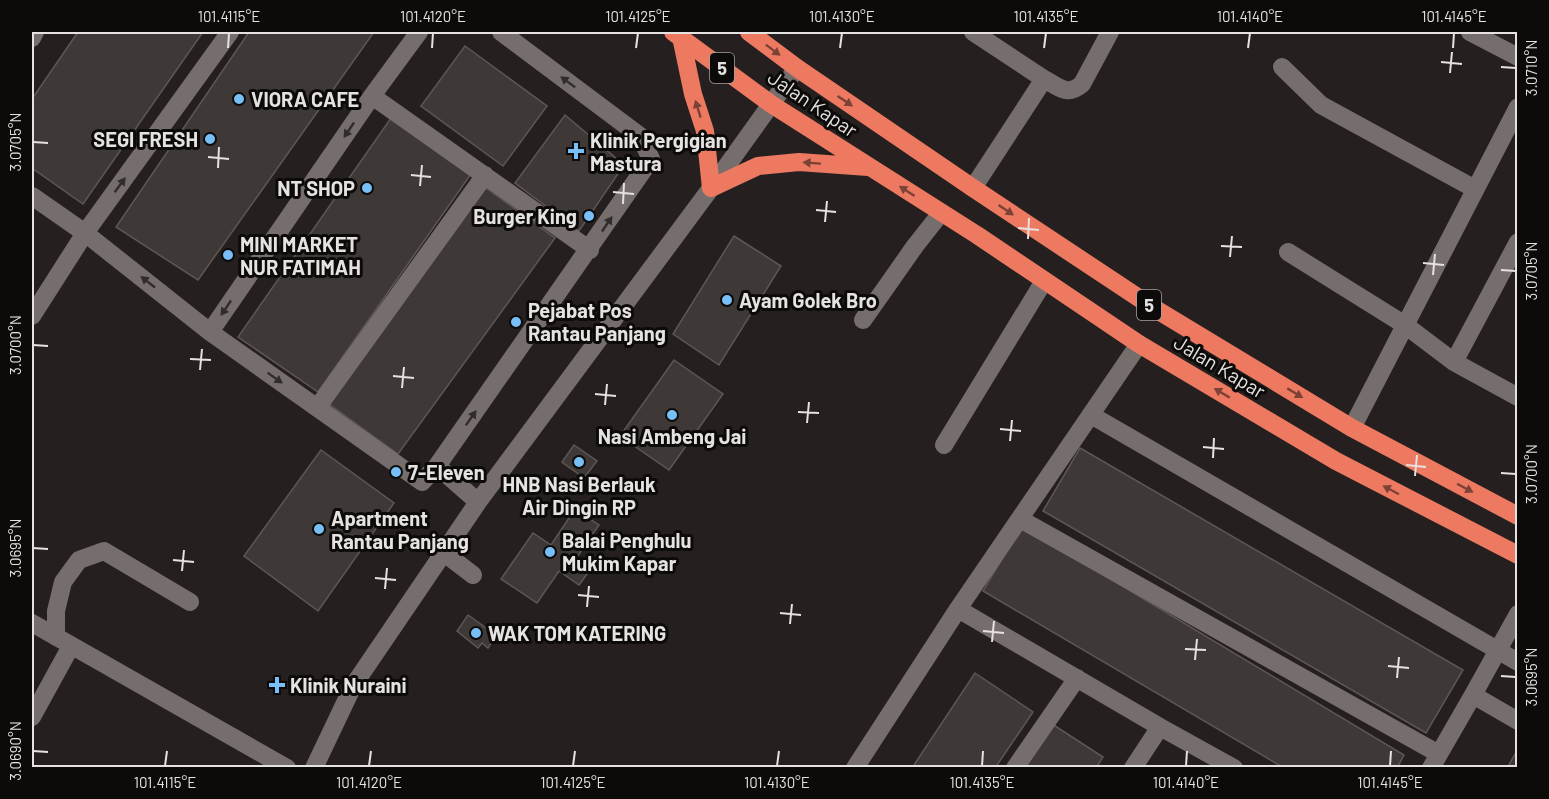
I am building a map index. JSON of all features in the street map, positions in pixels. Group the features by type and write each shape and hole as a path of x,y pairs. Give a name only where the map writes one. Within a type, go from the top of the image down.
{"highway":[{"name":"Jalan Kapar","path":"749,32 796,68 1157,310 1352,428 1518,516"},
{"name":"Jalan Kapar","path":"677,34 771,104 1139,344 1336,461 1518,555"},
{"path":"677,34 705,131 711,188 758,166 799,162 870,168"}],"street":[{"path":"32,38 35,32"},
{"path":"32,316 85,233 230,32"},
{"path":"210,332 372,96 419,32"},
{"path":"32,196 85,233 210,332 422,482 437,466 590,250 651,159 640,136 501,32"},
{"path":"973,32 1044,79 1067,91 1075,90 1082,84 1110,32"},
{"path":"1470,32 1518,57"},
{"path":"1282,67 1321,105 1475,189"},
{"path":"314,768 353,686 443,552 711,188 796,68"},
{"path":"973,188 1044,79"},
{"path":"372,96 590,250"},
{"path":"1352,428 1518,107"},
{"path":"317,408 485,175"},
{"path":"863,320 941,213"},
{"path":"1454,362 1518,242"},
{"path":"1288,252 1405,325 1454,362 1518,397"},
{"path":"944,445 1044,280"},
{"path":"855,768 958,609 1139,344"},
{"path":"1091,415 1518,662"},
{"path":"437,466 478,502"},
{"path":"1020,519 1435,761 1518,614"},
{"path":"32,717 63,642 56,611 63,582 79,560 104,551 190,602"},
{"path":"443,552 473,575"},
{"path":"958,609 1234,768"},
{"path":"32,623 287,768"},
{"path":"1015,768 1077,678"},
{"path":"1473,695 1518,721"},
{"path":"1133,768 1160,727"}],"building":[{"path":"78,32 203,32 83,204 32,168 32,99"},
{"path":"249,32 374,32 198,280 116,227"},
{"path":"465,46 547,106 503,166 421,106"},
{"path":"565,115 624,165 579,231 515,183"},
{"path":"391,118 471,174 318,392 238,337"},
{"path":"486,188 555,238 398,454 329,404"},
{"name":"Ayam Golek Bro","path":"734,236 781,266 719,365 673,334"},
{"name":"Nasi Ambeng Jai","path":"674,360 723,394 669,470 620,436"},
{"name":"HNB Nasi Berlauk Air Dingin RP","path":"574,445 597,461 584,478 562,462"},
{"path":"1080,448 1463,670 1426,733 1043,511"},
{"name":"Apartment Rantau Panjang","path":"321,450 394,503 318,611 244,556"},
{"name":"Balai Penghulu Mukim Kapar","path":"575,509 599,525 575,560 590,570 579,585 559,571 537,603 501,579 533,533 551,545"},
{"path":"1022,526 1404,755 1397,768 1284,768 983,591"},
{"name":"WAK TOM KATERING","path":"468,615 496,635 488,648 482,643 478,648 457,631"},
{"path":"975,673 1033,712 995,768 912,768"},
{"path":"1052,724 1103,757 1096,768 1023,768"},
{"path":"1518,749 1518,768 1507,768"}],"place":[{"name":"VIORA CAFE","path":"239,99"},
{"name":"SEGI FRESH","path":"210,139"},
{"name":"Klinik Pergigian Mastura","path":"576,151"},
{"name":"NT SHOP","path":"367,188"},
{"name":"Burger King","path":"589,216"},
{"name":"MINI MARKET NUR FATIMAH","path":"228,255"},
{"name":"Ayam Golek Bro","path":"727,300"},
{"name":"Pejabat Pos Rantau Panjang","path":"516,322"},
{"name":"Nasi Ambeng Jai","path":"672,415"},
{"name":"HNB Nasi Berlauk Air Dingin RP","path":"579,462"},
{"name":"7-Eleven","path":"396,472"},
{"name":"Apartment Rantau Panjang","path":"319,529"},
{"name":"Balai Penghulu Mukim Kapar","path":"550,552"},
{"name":"WAK TOM KATERING","path":"476,633"},
{"name":"Klinik Nuraini","path":"277,685"}]}
